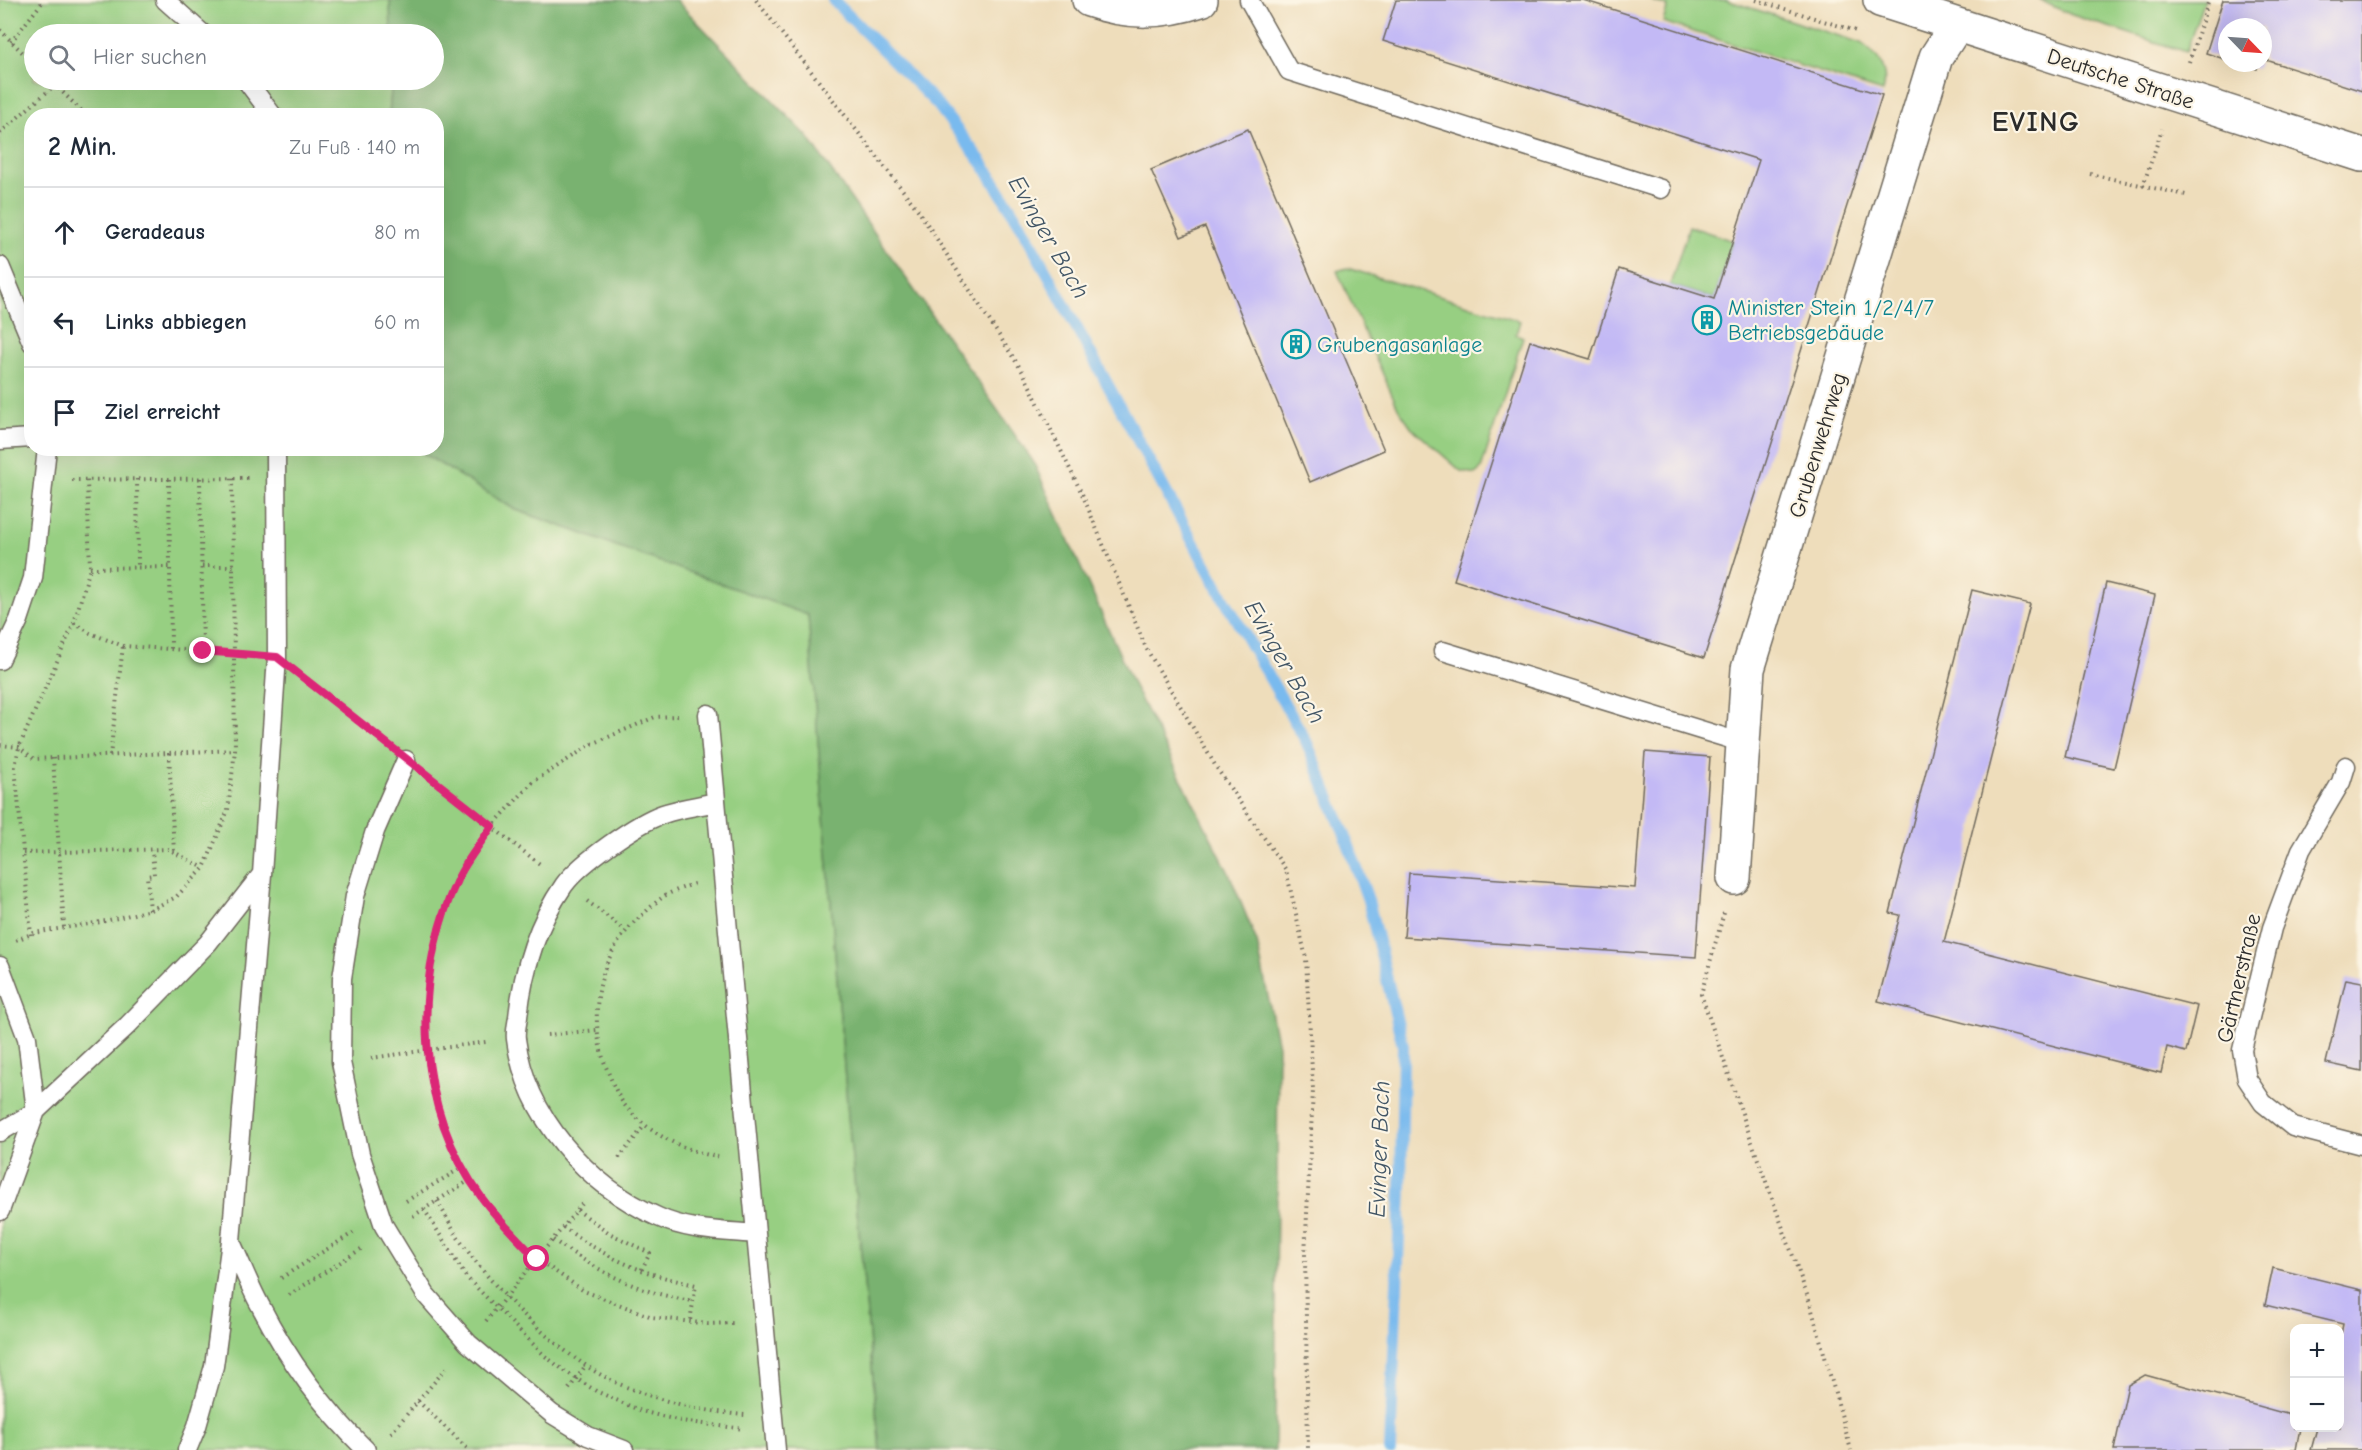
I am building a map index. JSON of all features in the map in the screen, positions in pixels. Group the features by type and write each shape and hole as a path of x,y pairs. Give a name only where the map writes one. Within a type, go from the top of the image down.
{"street":[{"path":"1089,0 1149,12 1201,0"},
{"name":"Deutsche Straße","path":"1880,0 2362,155"},
{"name":"Grubenwehrweg","path":"1734,878 1748,669 1936,57 1956,26"}],"lane":[{"path":"165,0 192,24"},
{"path":"1249,0 1289,71 1661,189"},
{"path":"254,90 267,108"},
{"path":"0,266 24,324"},
{"path":"0,440 24,438"},
{"path":"0,660 19,620 33,578 46,456"},
{"path":"187,1450 197,1426 214,1366 231,1241 262,874 277,657 276,456"},
{"path":"1443,651 1743,743"},
{"path":"708,714 776,1450"},
{"path":"406,760 375,831 355,896 342,978 341,1062 360,1154 384,1224 426,1295 468,1343 552,1414 588,1436 624,1450"},
{"name":"Gärtnerstraße","path":"2346,766 2341,782 2301,850 2272,928 2242,1050 2247,1079 2263,1103 2285,1121 2293,1127 2362,1145"},
{"path":"716,802 661,815 614,841 565,884 543,921 528,959 520,997 516,1038 529,1086 545,1121 569,1152 601,1181 658,1217 709,1230 756,1234"},
{"path":"0,1132 36,1111 127,1026 208,943 262,874"},
{"path":"0,966 27,1038 36,1111 0,1211"},
{"path":"231,1241 264,1312 323,1404 366,1450"}],"path":[{"path":"25,24 44,0"},
{"path":"756,0 918,210 1024,374 1083,496 1146,648 1218,770 1286,870 1306,958 1313,1090 1305,1255 1308,1450"},
{"path":"1756,0 1859,32"},
{"path":"2192,52 2209,0"},
{"path":"11,42 24,25"},
{"path":"0,30 24,54"},
{"path":"29,108 49,90"},
{"path":"60,90 79,108"},
{"path":"0,133 24,112"},
{"path":"2144,186 2164,123"},
{"path":"2090,174 2186,195"},
{"path":"10,942 31,935 101,922 150,909 176,897 204,868 228,810 235,750 232,478 87,480 45,477"},
{"path":"200,478 203,651"},
{"path":"137,479 138,567"},
{"path":"169,479 171,649"},
{"path":"31,935 15,767 19,747 74,623 90,568 87,480"},
{"path":"202,566 234,566"},
{"path":"90,568 170,567"},
{"path":"74,623 90,633 123,646 277,657 625,930"},
{"path":"110,756 123,646"},
{"path":"708,714 656,717 592,744 533,782 492,826 458,878 441,922 428,982 426,1050 433,1093 446,1132 463,1167 482,1198 537,1259 584,1291 652,1317 708,1324 764,1322"},
{"path":"0,744 19,747 34,759 235,750"},
{"path":"168,753 174,852"},
{"path":"53,758 64,928"},
{"path":"23,853 168,849 204,868"},
{"path":"150,909 147,876 154,875 152,850"},
{"path":"723,878 666,894 625,930 609,955 601,980 596,1004 597,1030 612,1084 626,1107 645,1125 665,1138 702,1153 717,1157 748,1155"},
{"path":"1734,878 1701,994 1810,1303 1851,1450"},
{"path":"341,1062 516,1038 597,1030"},
{"path":"537,1259 645,1125"},
{"path":"264,1312 463,1167"},
{"path":"254,1294 384,1224 424,1209 470,1180"},
{"path":"437,1201 456,1236 522,1313 586,1365 612,1381 655,1396 773,1424"},
{"path":"424,1209 466,1276 546,1356 596,1391 641,1411 720,1428 773,1424"},
{"path":"577,1210 611,1234 650,1253 642,1271"},
{"path":"563,1227 608,1256 653,1276 696,1285 690,1321"},
{"path":"553,1240 611,1277 664,1297 693,1301"},
{"path":"418,1401 470,1450"}],"green space":[{"path":"0,0 390,0 391,24 24,24 24,90 391,90 390,108 24,108 24,456 427,456 514,509 808,615 848,1116 880,1450 0,1450"},
{"path":"390,0 676,0 808,137 1033,461 1134,686 1229,873 1257,942 1278,1046 1275,1450 880,1450 848,1116 808,615 514,509 427,456 444,456 444,108 390,108 391,90 444,90 444,24 391,24"},
{"path":"1726,0 1861,43 1881,64 1884,77 1883,92 1663,22 1668,6 1652,1"},
{"path":"2039,0 2204,0 2186,52 2072,15"},
{"path":"1689,226 1733,241 1714,299 1670,285"},
{"path":"1347,268 1520,321 1516,334 1523,337 1481,469 1475,474 1461,471 1412,428 1398,408 1337,271"}],"building":[{"name":"Minister Stein 1/2/4/7 Betriebsgebäude","path":"1396,0 1583,0 1882,95 1704,658 1454,580 1530,341 1590,359 1619,269 1714,299 1759,160 1383,41"},
{"path":"2223,0 2362,0 2362,91 2272,62 2272,18 2218,18 2218,57 2206,53"},
{"name":"Grubengasanlage","path":"1248,129 1384,450 1310,482 1205,227 1181,237 1151,170"},
{"path":"2106,583 2155,595 2114,768 2065,757"},
{"path":"1972,590 2030,604 1944,942 2197,1006 2186,1052 2167,1047 2161,1073 1878,1001 1900,915 1890,913"},
{"path":"1645,752 1710,757 1696,957 1404,937 1409,873 1635,888"},
{"path":"2346,979 2362,982 2362,1071 2326,1063"},
{"path":"2273,1268 2362,1290 2362,1450 2311,1450 2316,1432 2344,1432 2344,1324 2265,1305"},
{"path":"2145,1375 2290,1415 2290,1432 2299,1432 2296,1450 2114,1450 2128,1385"}],"waterway":[{"name":"Evinger Bach","path":"833,0 938,105 983,164 1022,227 1222,595 1306,741 1345,835 1368,900 1403,1046 1401,1190 1390,1450"}],"place":[{"name":"Minister Stein 1/2/4/7 Betriebsgebäude","path":"1707,320"},
{"name":"Grubengasanlage","path":"1296,344"}],"district":[{"name":"EVING","path":"2036,121"}],"route":[{"path":"203,651 277,657 492,826 458,878 441,922 428,982 426,1050 433,1093 446,1132 464,1171 482,1198 537,1259"}]}
